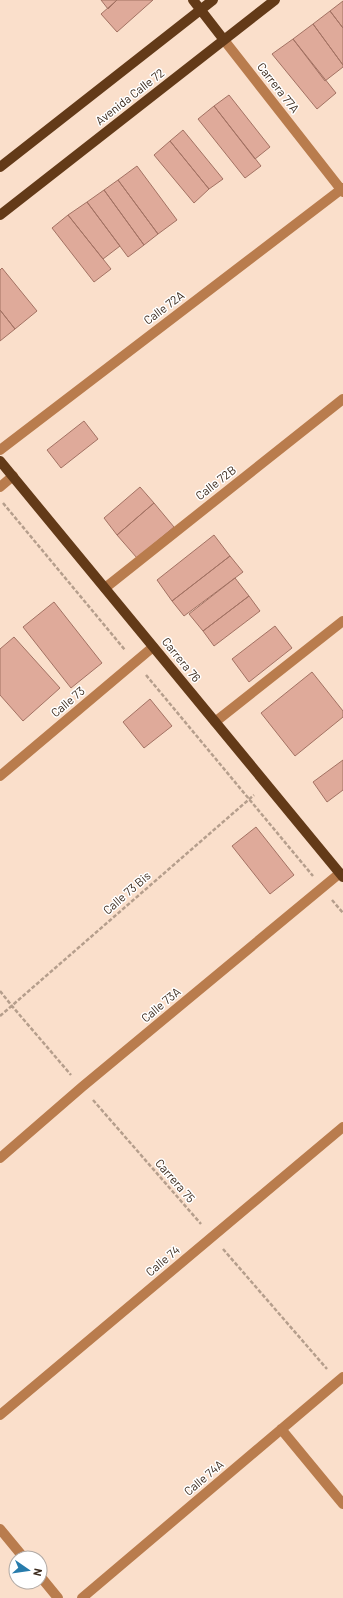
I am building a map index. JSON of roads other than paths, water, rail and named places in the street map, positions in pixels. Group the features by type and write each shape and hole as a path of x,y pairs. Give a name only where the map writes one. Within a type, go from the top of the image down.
{"main road":[{"name":"Carrera 77A","path":"193,0 224,40"},
{"name":"Avenida Calle 72","path":"0,168 213,0"},
{"name":"Avenida Calle 72","path":"0,215 275,0"},
{"name":"Carrera 76","path":"0,460 342,875"}],"street":[{"name":"Carrera 77A","path":"224,40 342,190"},
{"name":"Calle 72A","path":"0,450 342,190"},
{"name":"Calle 72B","path":"105,588 343,399"},
{"path":"0,487 13,476"},
{"path":"215,722 343,621"},
{"name":"Calle 73","path":"0,776 154,647"},
{"name":"Calle 73A","path":"0,1158 82,1087 323,888 342,875"},
{"name":"Calle 74","path":"0,1415 343,1127"},
{"name":"Calle 74A","path":"82,1598 340,1379"},
{"path":"281,1430 343,1504"},
{"path":"0,1529 17,1550"},
{"path":"48,1586 58,1598"}]}
